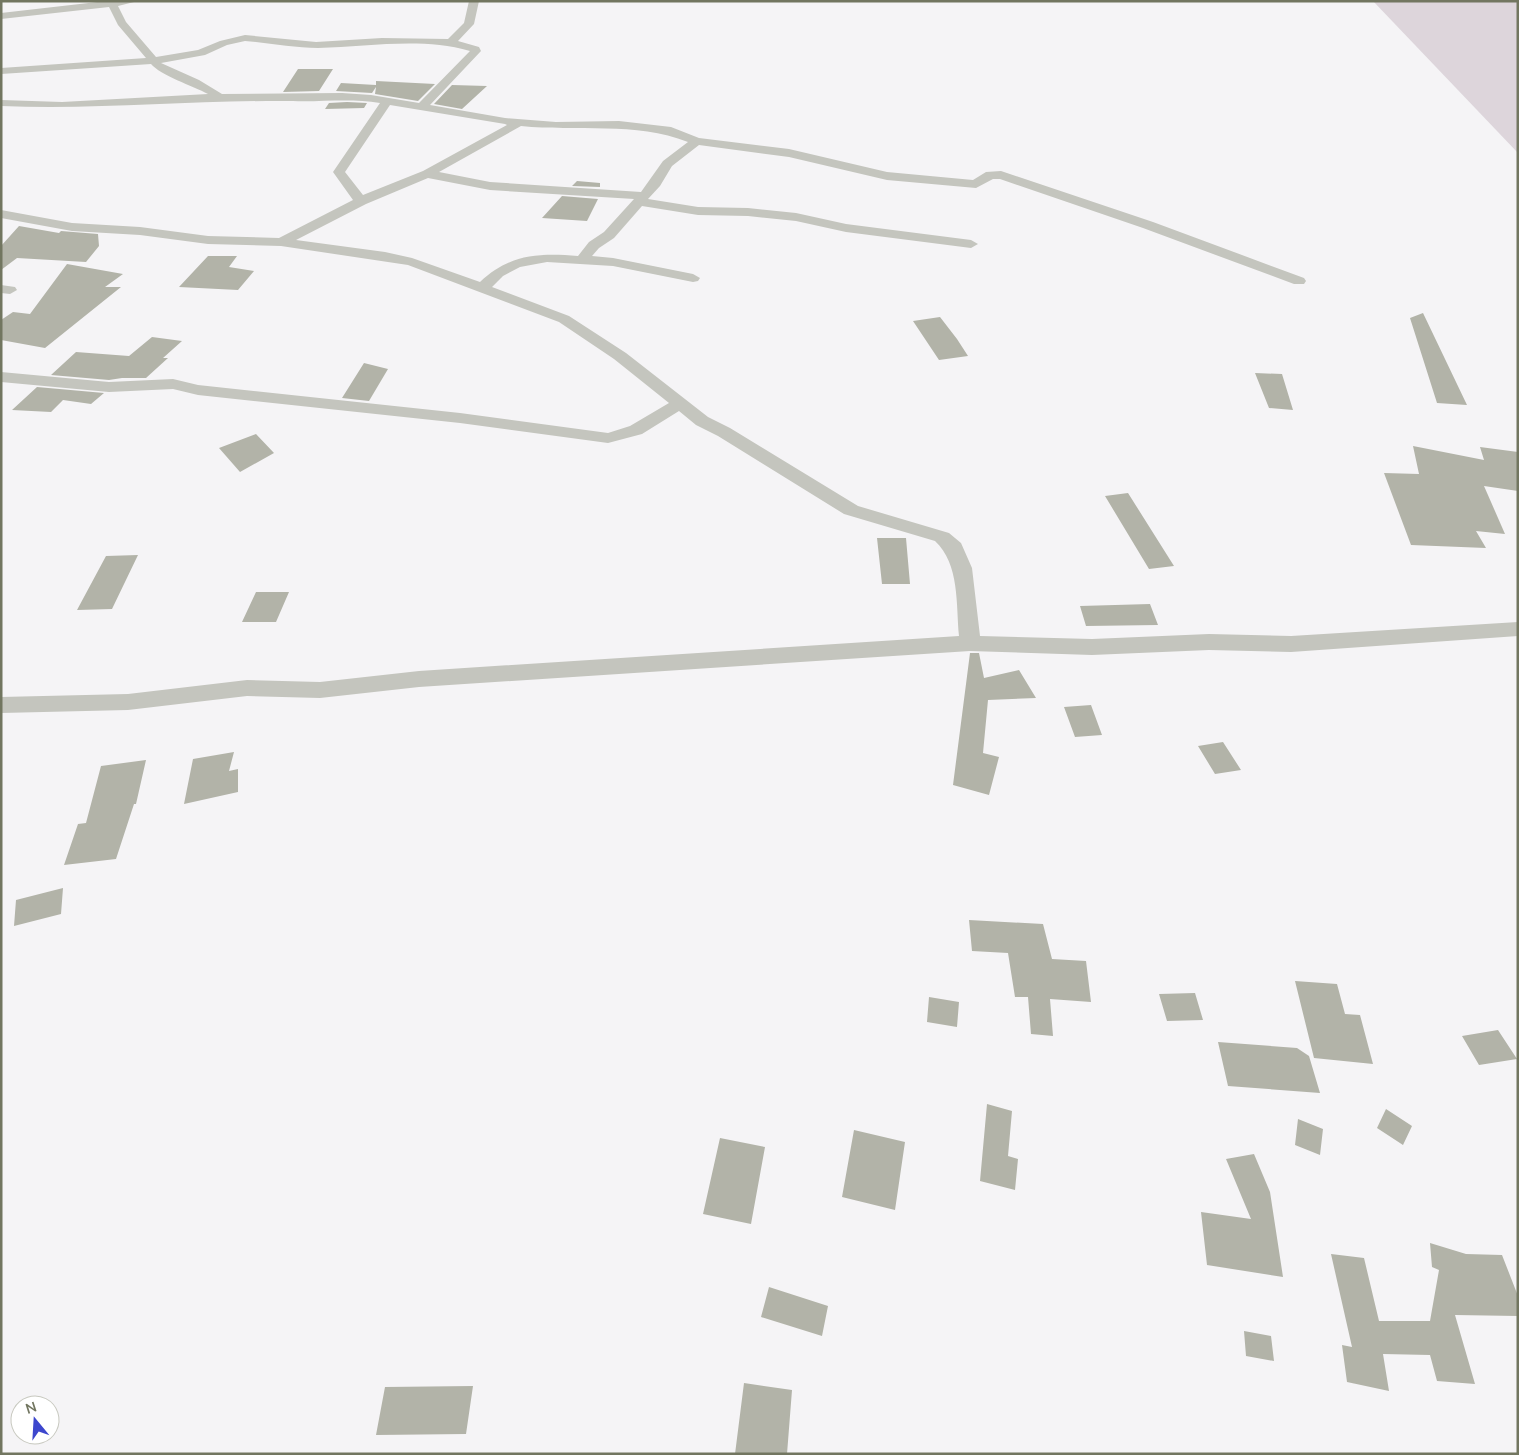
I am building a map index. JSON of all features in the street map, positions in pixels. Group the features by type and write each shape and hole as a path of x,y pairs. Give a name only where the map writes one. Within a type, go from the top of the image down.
{"street":[{"path":"1,28 18,21 72,8 132,1"},
{"path":"453,43 453,40 469,24 474,1"},
{"path":"113,4 121,23 153,62 168,72 195,82 220,96"},
{"path":"1,16 62,5 72,8"},
{"path":"6,6 22,13"},
{"path":"1,71 153,62 200,53 224,43 245,38 316,45 382,41 440,41 475,49 476,51 422,106"},
{"path":"1,103 62,105 220,96 309,98 342,96 371,98 386,102 556,126 619,124 670,131 697,142 789,153 887,176 961,184 976,184 990,175 1013,178 1299,281"},
{"path":"361,202 339,172 386,102"},
{"path":"281,242 361,202 426,174 520,122"},
{"path":"581,261 594,245 609,235 642,199 656,183 667,164 697,142"},
{"path":"426,174 490,186 642,199 698,212 748,212 796,217 846,228 971,244"},
{"path":"1,214 72,227 140,231 208,240 281,242 385,256 434,269 564,319 620,356 678,404 778,468 851,510 942,538 948,542 954,548 962,568 970,643"},
{"path":"482,288 498,273 516,263 547,258 613,262 693,278"},
{"path":"1,377 109,387 173,384 198,390 460,418 608,438 619,437 636,431 678,404"},
{"path":"1,705 128,702 247,688 320,690 419,679 970,643 1092,647 1209,642 1291,644 1407,638 1518,629"}],"shaded area":[{"path":"1373,1 1518,1 1518,153"}],"building":[{"path":"298,69 333,69 319,91 283,92"},
{"path":"376,81 435,84 418,101 375,94 376,87 372,93 336,91 341,83 376,85"},
{"path":"452,85 487,86 462,109 434,104"},
{"path":"329,103 367,103 364,108 325,109"},
{"path":"577,181 600,183 600,187 572,186"},
{"path":"562,196 598,199 587,221 542,218"},
{"path":"19,226 59,233 61,231 98,234 99,246 86,262 17,258 1,270 1,246"},
{"path":"208,256 237,256 229,267 254,271 238,290 179,287"},
{"path":"67,264 123,274 105,287 121,287 45,348 1,340 1,320 13,312 30,314"},
{"path":"1423,313 1467,405 1437,403 1410,318"},
{"path":"940,317 968,356 939,360 913,321"},
{"path":"152,337 182,341 163,358 168,358 146,378 109,380 51,375 76,352 129,356"},
{"path":"364,363 388,369 369,401 342,398"},
{"path":"1255,373 1282,374 1293,410 1269,408"},
{"path":"37,387 104,393 91,404 63,400 51,412 12,410"},
{"path":"256,434 274,453 240,472 219,448"},
{"path":"1413,446 1484,460 1480,447 1518,452 1518,491 1484,486 1505,534 1476,531 1486,548 1411,545 1384,473 1419,474"},
{"path":"1128,493 1174,566 1149,569 1105,496"},
{"path":"877,538 906,538 910,584 882,584"},
{"path":"138,555 112,609 77,610 106,556"},
{"path":"256,592 289,592 276,622 242,622"},
{"path":"1150,604 1158,625 1086,626 1080,606"},
{"path":"970,653 979,653 984,678 1019,670 1036,698 988,700 983,753 999,757 989,795 953,785"},
{"path":"1091,705 1102,735 1075,737 1064,707"},
{"path":"1223,742 1241,770 1215,774 1198,746"},
{"path":"234,752 229,771 238,769 238,792 184,804 193,759"},
{"path":"146,760 136,804 134,804 116,859 64,865 78,824 86,823 101,766"},
{"path":"63,888 61,914 14,926 16,900"},
{"path":"969,920 1043,924 1052,959 1086,961 1091,1002 1050,999 1053,1036 1031,1034 1028,997 1015,997 1008,953 972,951"},
{"path":"1295,981 1337,984 1345,1014 1360,1015 1373,1064 1314,1058"},
{"path":"1195,993 1203,1020 1167,1021 1159,994"},
{"path":"929,997 959,1002 957,1027 927,1022"},
{"path":"1498,1030 1517,1059 1479,1065 1462,1036"},
{"path":"1218,1042 1297,1048 1309,1056 1320,1093 1228,1086"},
{"path":"987,1104 1012,1111 1008,1156 1018,1159 1015,1190 980,1181"},
{"path":"1386,1109 1412,1126 1403,1145 1377,1128"},
{"path":"1298,1119 1323,1129 1320,1155 1295,1145"},
{"path":"854,1130 905,1142 895,1210 842,1197"},
{"path":"720,1138 765,1147 751,1224 703,1214"},
{"path":"1254,1154 1270,1192 1283,1277 1207,1265 1201,1212 1251,1219 1226,1159"},
{"path":"1430,1243 1466,1254 1502,1255 1518,1296 1518,1316 1455,1315 1475,1384 1437,1381 1430,1355 1383,1354 1389,1391 1347,1382 1342,1345 1352,1347 1331,1254 1364,1258 1379,1321 1430,1321 1439,1270 1432,1267"},
{"path":"769,1287 828,1306 822,1336 761,1317"},
{"path":"1244,1331 1271,1336 1274,1361 1246,1356"},
{"path":"744,1383 792,1390 787,1454 735,1454"},
{"path":"473,1386 466,1434 376,1435 385,1387"}]}
